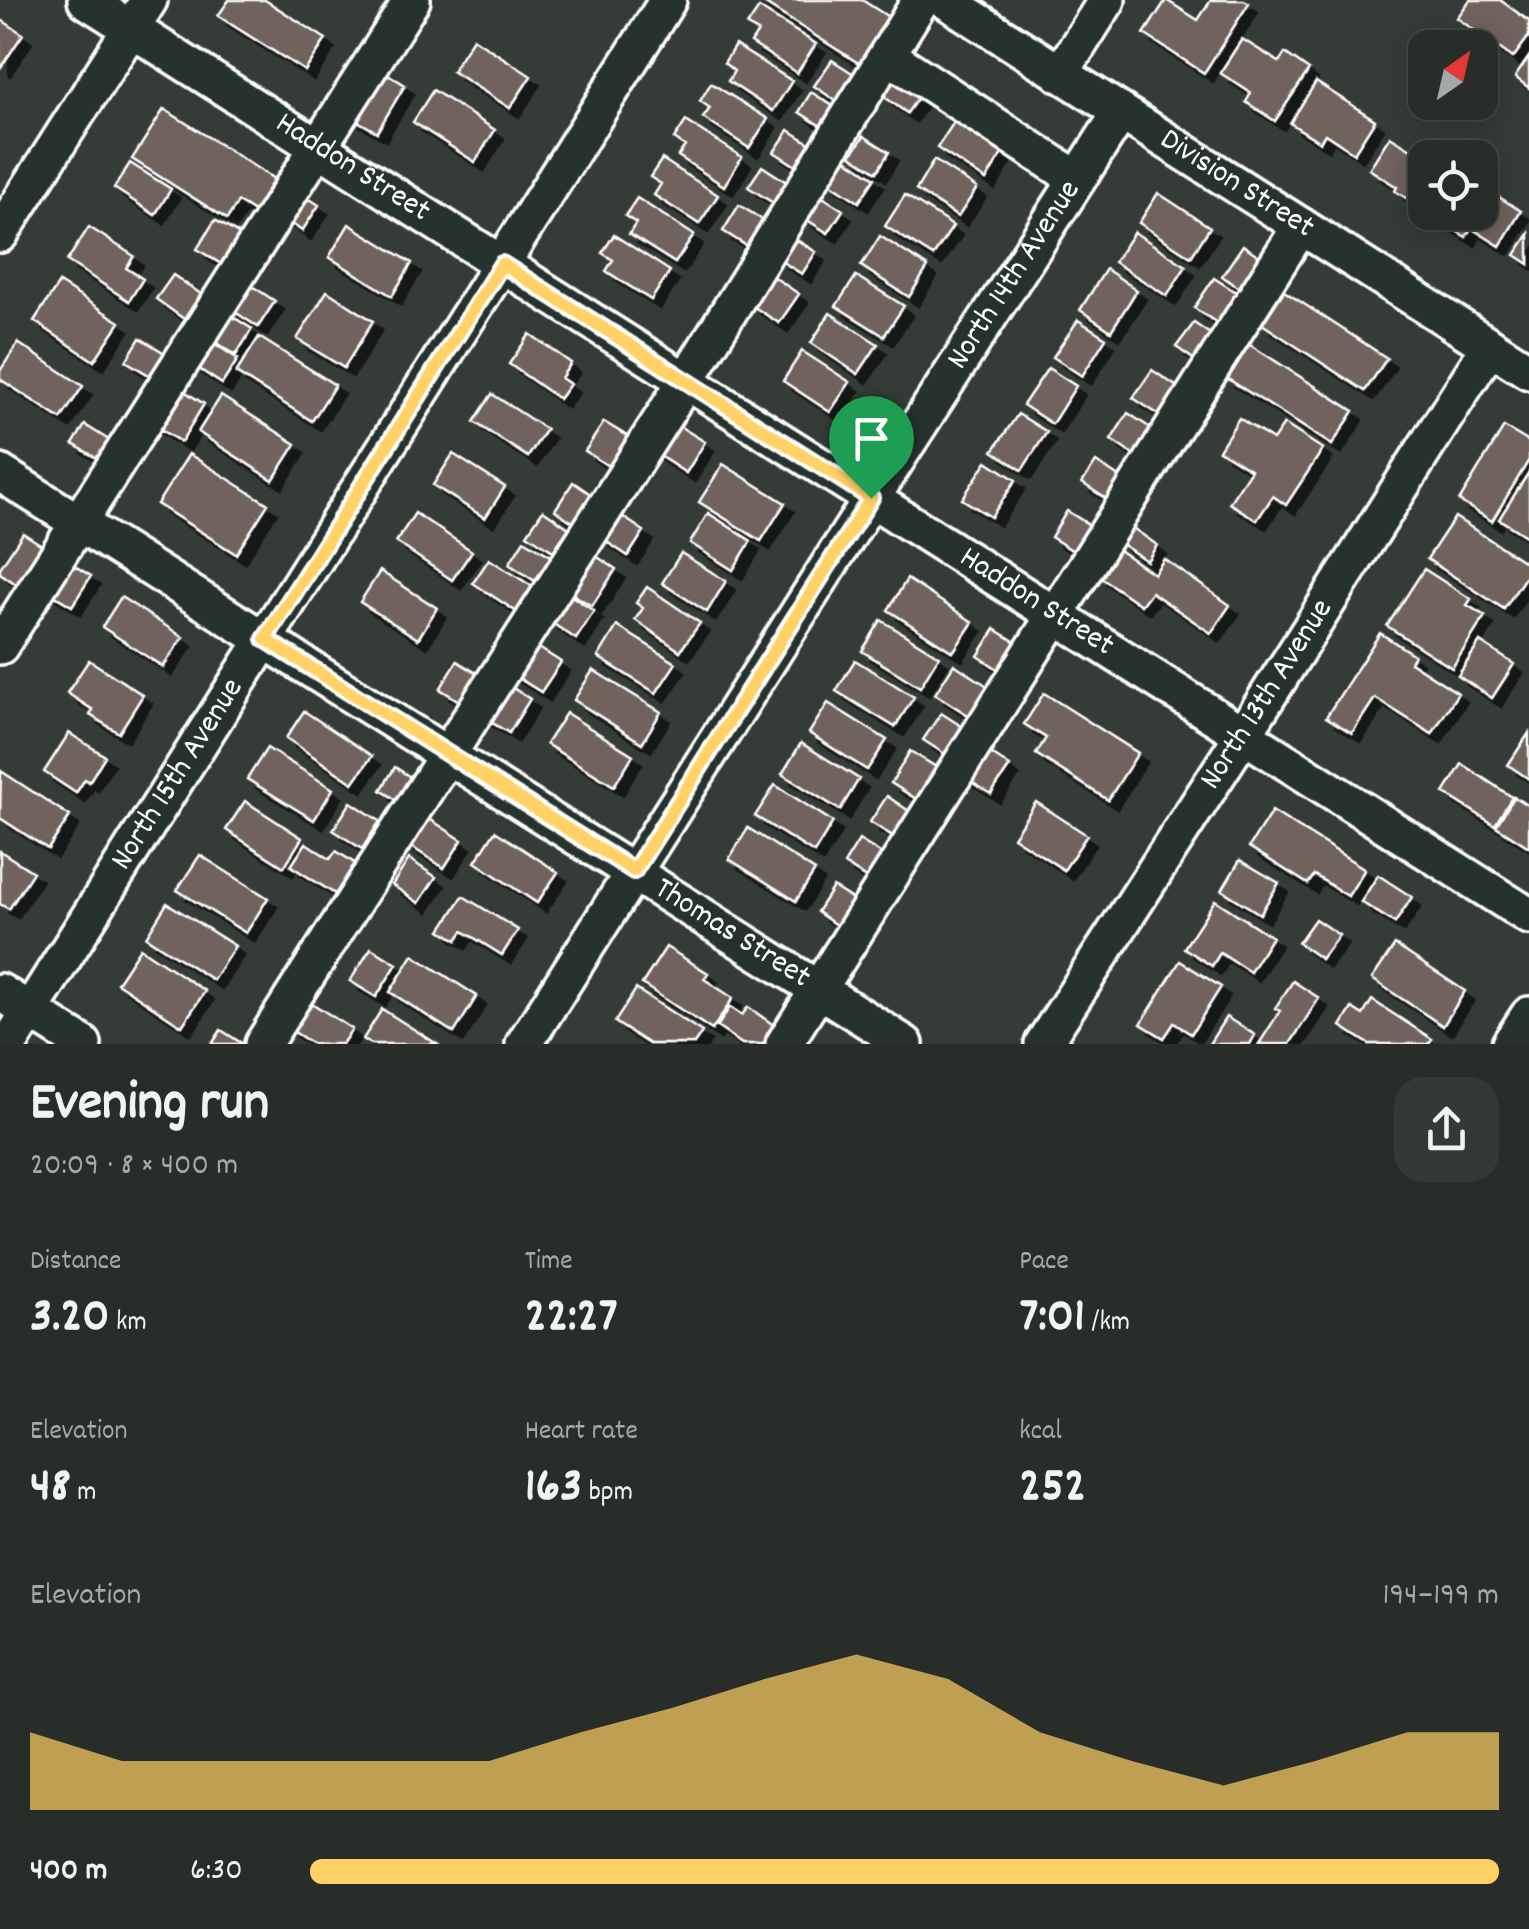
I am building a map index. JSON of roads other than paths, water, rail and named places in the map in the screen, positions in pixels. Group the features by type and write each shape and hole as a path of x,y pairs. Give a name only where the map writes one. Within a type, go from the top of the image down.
{"street":[{"name":"Haddon Street","path":"86,0 140,14 318,148 1529,916"},
{"path":"0,646 412,0"},
{"name":"North 15th Avenue","path":"8,1044 668,0"},
{"path":"263,1044 686,381 921,0"},
{"name":"Division Street","path":"945,0 1529,370"},
{"path":"1060,74 1108,0"},
{"path":"0,234 140,14"},
{"path":"887,55 1077,179"},
{"name":"North 14th Avenue","path":"524,1044 1121,112"},
{"path":"784,1044 1301,226"},
{"name":"North 13th Avenue","path":"1043,1044 1490,346"},
{"name":"Thomas Street","path":"0,473 906,1044"},
{"path":"0,992 82,1044"},
{"path":"1510,1044 1529,1015"}]}
